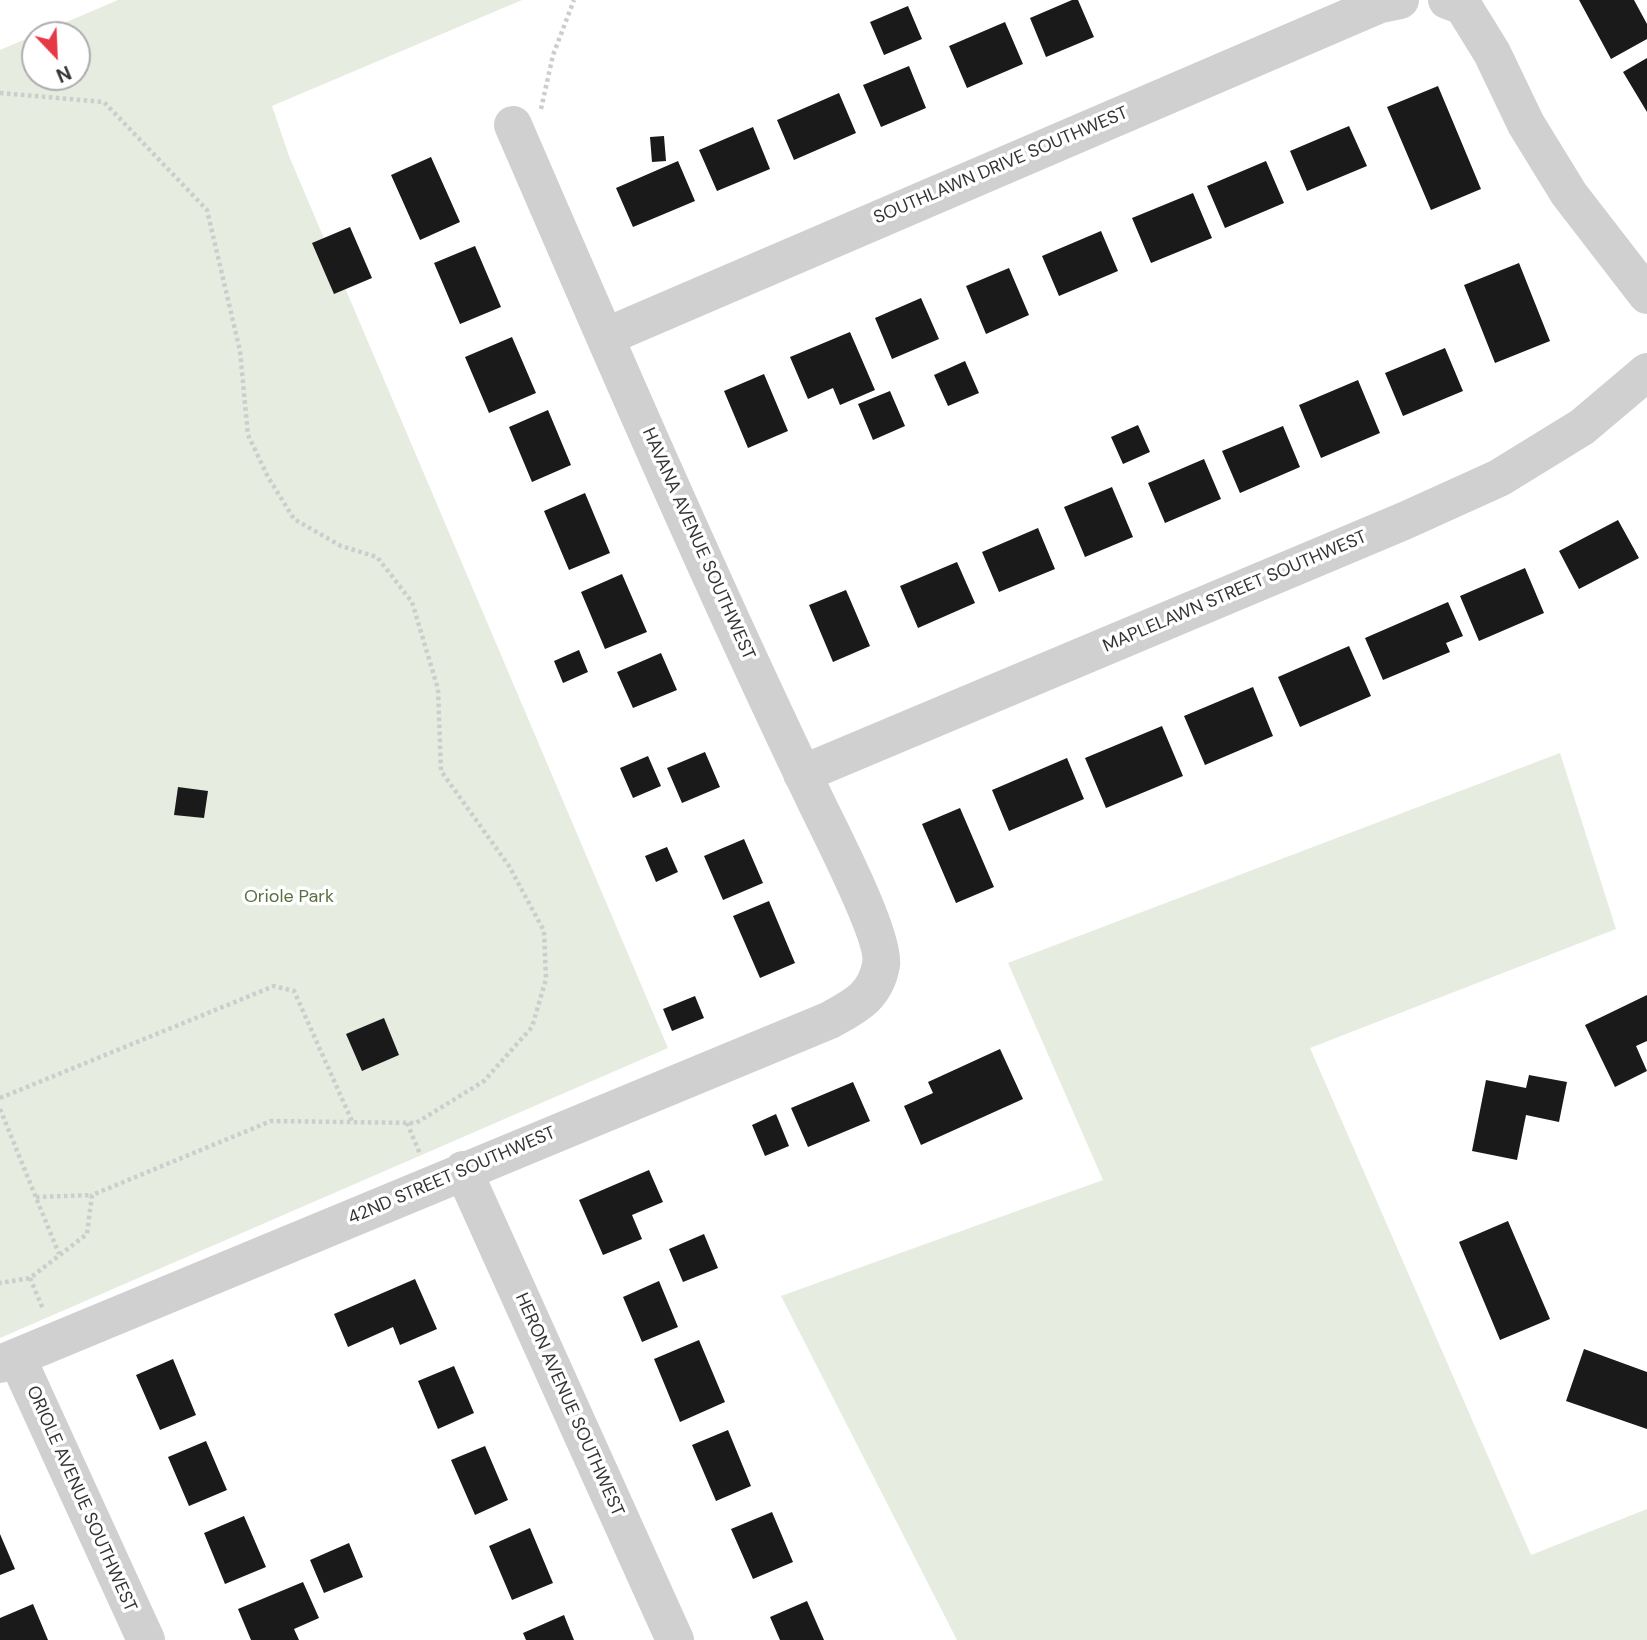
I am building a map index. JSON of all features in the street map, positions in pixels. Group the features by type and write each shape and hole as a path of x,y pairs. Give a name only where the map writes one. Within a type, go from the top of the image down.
{"street":[{"name":"SOUTHLAWN DRIVE SOUTHWEST","path":"605,337 1380,4 1400,0"},
{"path":"1447,0 1463,6 1492,53 1526,124 1555,171 1647,295"},
{"name":"HAVANA AVENUE SOUTHWEST","path":"513,125 605,337 802,774 865,904 882,964"},
{"name":"MAPLELAWN STREET SOUTHWEST","path":"802,774 1391,527 1499,478 1582,427 1647,372"},
{"name":"42ND STREET SOUTHWEST","path":"8,1361 830,1020 867,998 882,964"},
{"name":"HERON AVENUE SOUTHWEST","path":"463,1171 675,1640"},
{"name":"ORIOLE AVENUE SOUTHWEST","path":"8,1361 146,1640"}],"path":[{"path":"513,125 544,107 553,55 574,0"},
{"path":"0,93 104,102 207,210 240,351 248,435 268,477 294,519 341,547 377,557 412,602 438,689 442,771 509,866 544,931 546,979 532,1027 484,1081 416,1123 271,1121 92,1195 36,1197"},
{"path":"0,1098 274,986 294,991 352,1121"},
{"path":"0,1109 59,1255"},
{"path":"0,1283 30,1278 87,1234 92,1195"}],"green space":[{"name":"Oriole Park","path":"118,0 522,0 272,106 289,156 668,1048 0,1338 0,50 21,41 21,91 91,91 91,21 69,21"},
{"path":"1560,753 1616,929 1310,1048 1531,1555 1647,1509 1647,1640 957,1640 781,1296 1103,1180 1008,963"}],"building":[{"path":"1072,0 1078,0 1094,37 1046,57 1030,18"},
{"path":"1579,0 1634,0 1647,24 1647,39 1611,59"},
{"path":"908,6 922,39 884,55 870,22"},
{"path":"1005,22 1023,64 967,88 949,46"},
{"path":"1647,58 1647,112 1623,72"},
{"path":"909,66 926,108 881,127 863,85"},
{"path":"1438,86 1481,189 1431,210 1387,107"},
{"path":"839,93 856,133 794,160 777,120"},
{"path":"1349,126 1367,166 1307,191 1290,151"},
{"path":"753,127 770,169 717,191 699,150"},
{"path":"664,136 666,161 652,162 650,137"},
{"path":"431,157 460,222 420,240 391,175"},
{"path":"678,161 695,201 633,227 616,188"},
{"path":"1266,161 1284,203 1225,228 1207,186"},
{"path":"1193,193 1212,238 1151,263 1132,218"},
{"path":"350,227 372,278 334,294 312,243"},
{"path":"1101,231 1118,271 1059,296 1042,256"},
{"path":"475,246 501,307 460,324 434,263"},
{"path":"1519,263 1550,341 1495,363 1464,285"},
{"path":"1009,268 1029,315 986,334 966,286"},
{"path":"921,298 939,339 892,359 875,318"},
{"path":"850,332 875,390 840,405 833,388 808,399 790,357"},
{"path":"512,337 536,393 489,413 465,357"},
{"path":"1445,348 1463,391 1403,416 1385,373"},
{"path":"965,361 979,393 948,406 934,375"},
{"path":"764,374 788,431 748,448 724,391"},
{"path":"1358,380 1380,433 1321,458 1299,405"},
{"path":"890,391 905,426 873,440 858,404"},
{"path":"548,410 571,465 532,482 509,427"},
{"path":"1138,425 1150,452 1123,464 1111,437"},
{"path":"1283,426 1300,467 1240,493 1222,451"},
{"path":"1204,459 1221,499 1165,523 1148,483"},
{"path":"1112,487 1133,537 1085,557 1064,507"},
{"path":"585,493 610,553 569,570 544,511"},
{"path":"1618,520 1639,558 1579,589 1559,551"},
{"path":"1038,528 1055,569 999,592 982,552"},
{"path":"957,562 975,603 918,628 900,586"},
{"path":"1525,568 1544,613 1479,641 1460,596"},
{"path":"622,574 647,632 605,649 581,592"},
{"path":"846,590 870,646 833,662 809,605"},
{"path":"1448,602 1463,636 1446,643 1450,652 1383,680 1365,638"},
{"path":"1349,646 1371,696 1300,727 1278,677"},
{"path":"579,650 588,672 563,683 554,661"},
{"path":"661,653 677,690 633,708 617,672"},
{"path":"1253,687 1273,736 1205,765 1184,716"},
{"path":"1162,726 1183,776 1106,808 1085,758"},
{"path":"705,752 720,787 682,803 667,768"},
{"path":"648,756 661,786 633,798 620,768"},
{"path":"1067,758 1084,799 1009,831 992,790"},
{"path":"178,787 208,791 204,818 174,815"},
{"path":"960,808 994,887 956,903 922,824"},
{"path":"744,839 763,883 723,900 704,856"},
{"path":"667,847 678,872 656,882 645,856"},
{"path":"769,901 795,963 760,978 733,916"},
{"path":"1647,995 1647,1041 1636,1046 1647,1071 1615,1087 1585,1025"},
{"path":"695,996 704,1018 672,1031 663,1009"},
{"path":"384,1018 399,1055 362,1071 346,1034"},
{"path":"1000,1049 1023,1099 921,1145 904,1106 933,1093 928,1082"},
{"path":"1529,1075 1567,1082 1559,1122 1526,1115 1517,1160 1472,1151 1486,1080 1526,1088"},
{"path":"853,1082 870,1121 808,1147 791,1108"},
{"path":"776,1114 789,1146 765,1156 752,1125"},
{"path":"649,1170 663,1202 632,1215 642,1239 603,1255 579,1200"},
{"path":"1508,1221 1550,1319 1500,1340 1459,1242"},
{"path":"704,1234 718,1268 683,1282 669,1249"},
{"path":"415,1279 437,1329 400,1345 393,1327 348,1347 334,1314"},
{"path":"659,1281 678,1327 642,1342 623,1297"},
{"path":"699,1340 725,1402 680,1422 654,1359"},
{"path":"1584,1349 1647,1372 1647,1429 1566,1401"},
{"path":"173,1359 196,1415 160,1430 136,1375"},
{"path":"454,1366 474,1413 438,1429 418,1381"},
{"path":"728,1430 751,1486 716,1501 692,1445"},
{"path":"206,1441 227,1490 189,1506 168,1457"},
{"path":"485,1446 508,1500 475,1515 451,1460"},
{"path":"772,1512 793,1562 753,1579 731,1529"},
{"path":"244,1516 266,1567 225,1584 204,1533"},
{"path":"530,1528 553,1583 512,1600 489,1546"},
{"path":"0,1534 15,1569 0,1575"},
{"path":"349,1543 363,1577 324,1593 310,1560"},
{"path":"303,1582 319,1618 294,1629 299,1640 251,1640 238,1609"},
{"path":"807,1601 824,1640 780,1640 770,1617"},
{"path":"33,1604 48,1640 0,1640 0,1618"},
{"path":"564,1615 574,1640 526,1640 523,1633"}]}
